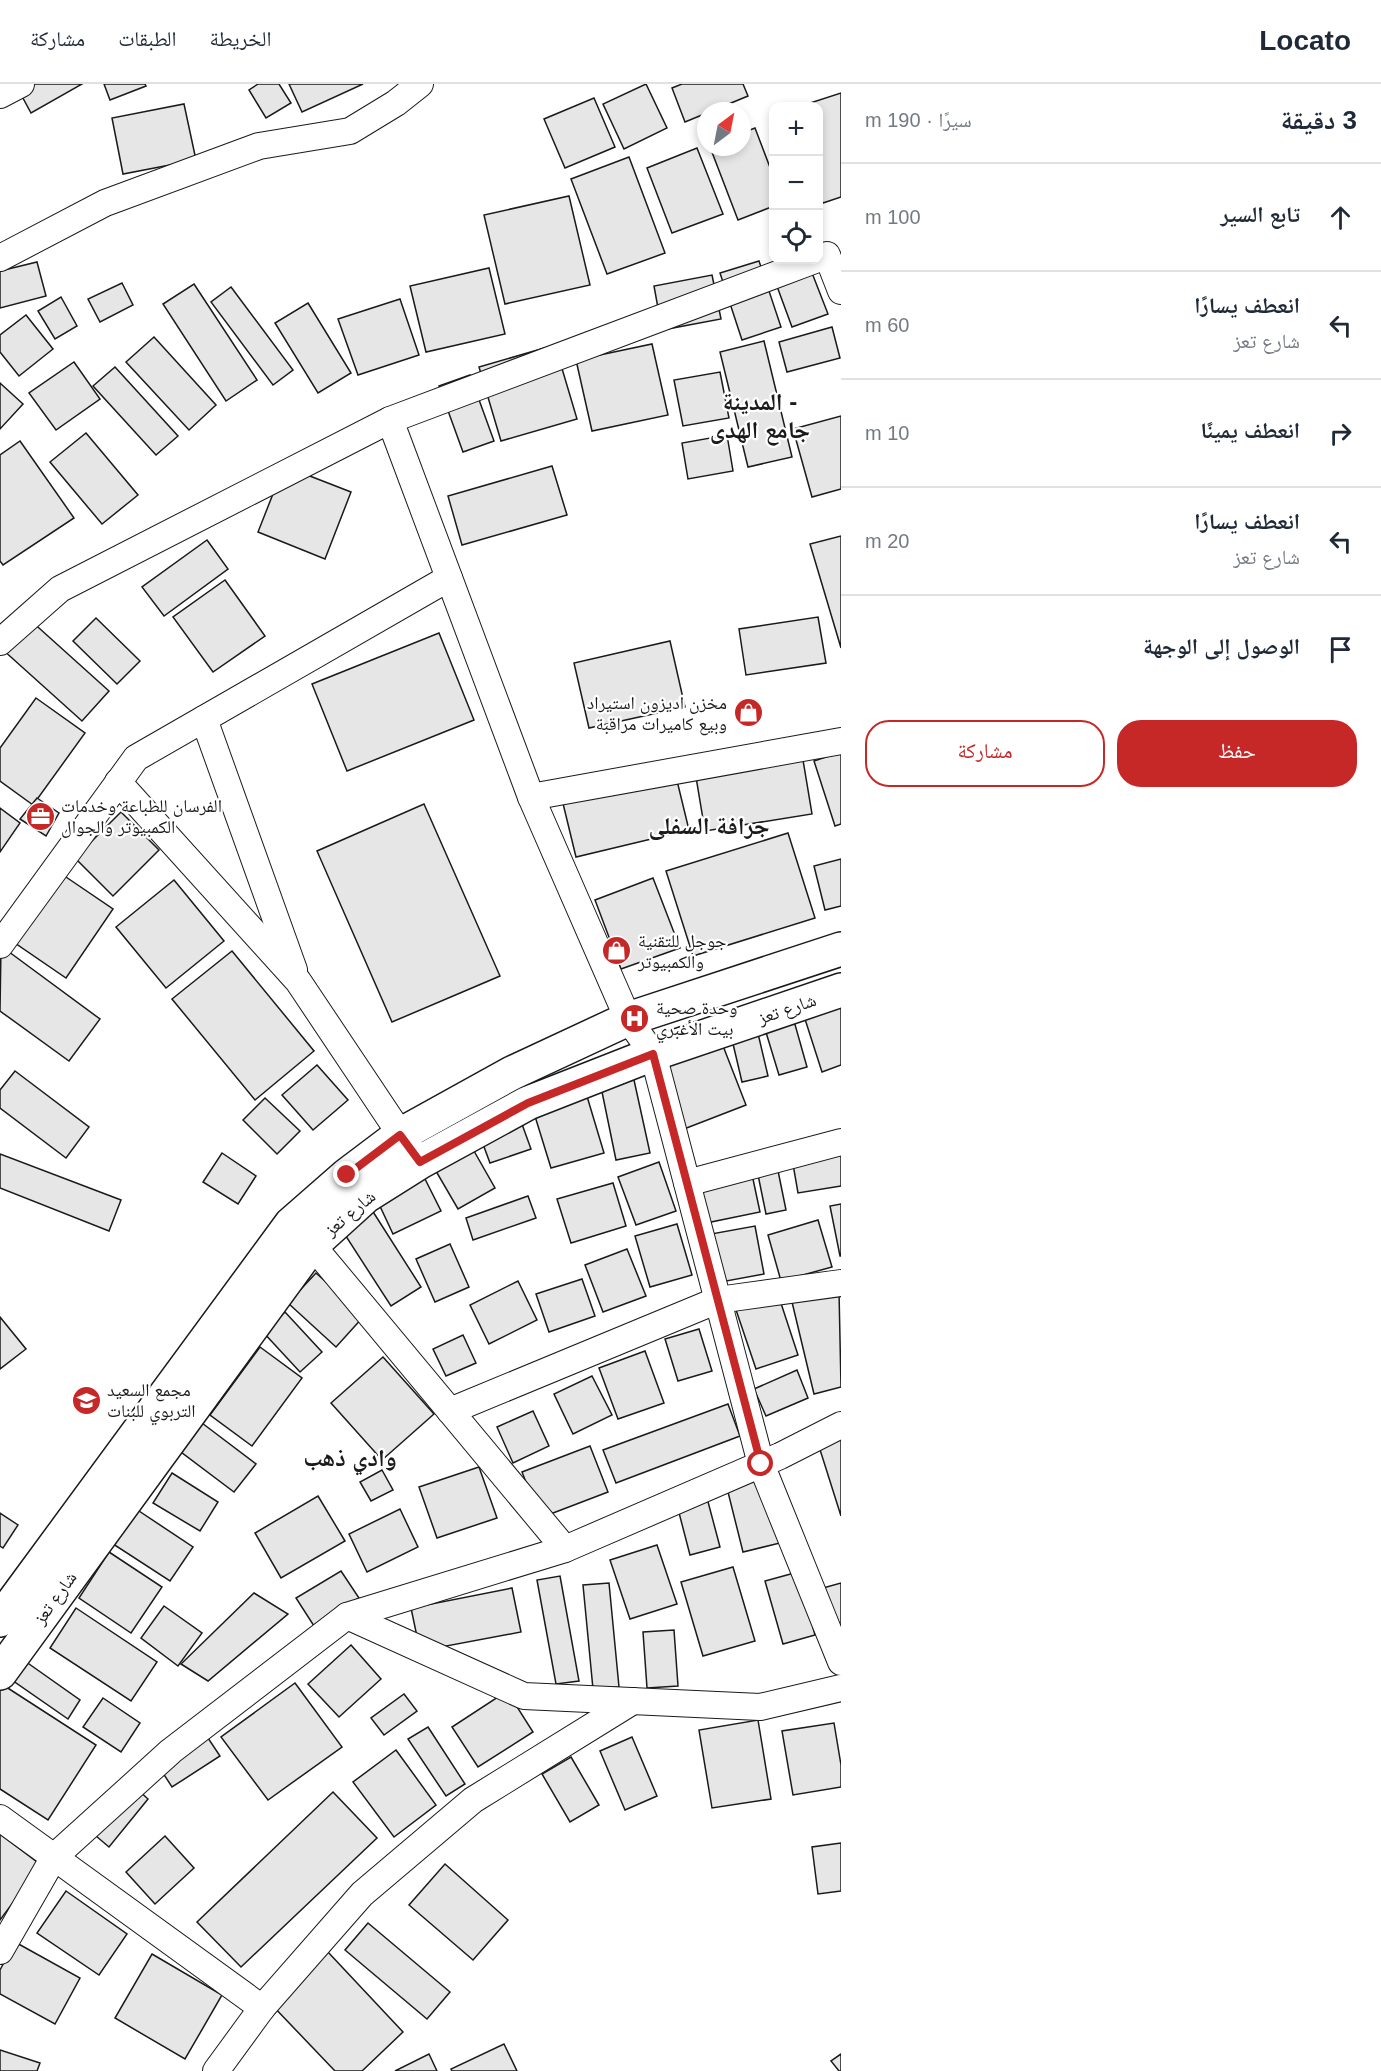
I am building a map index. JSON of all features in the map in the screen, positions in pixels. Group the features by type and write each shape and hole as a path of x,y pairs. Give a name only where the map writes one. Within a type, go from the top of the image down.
{"main road":[{"name":"شارع تعز","path":"0,1620 291,1224 347,1175 400,1135 512,1073 628,1019 841,949"},
{"name":"شارع تعز","path":"0,1673 312,1245 366,1196 420,1162 528,1103 653,1054 841,990"}],"street":[{"path":"0,95 21,84"},
{"path":"0,258 105,203 259,146 350,131 396,103 420,84"},
{"path":"0,642 60,589 390,420 825,255 841,291"},
{"path":"390,420 531,797 628,1019 653,1054 761,1464 841,1662"},
{"path":"0,945 136,758 449,578"},
{"path":"204,719 298,981"},
{"path":"531,797 841,741"},
{"path":"118,783 298,981 420,1162"},
{"path":"687,1183 841,1142"},
{"path":"312,1245 565,1549"},
{"path":"450,1411 718,1300 841,1283"},
{"path":"0,1951 54,1857 171,1751 347,1616 565,1549 761,1464 841,1425"},
{"path":"347,1616 524,1696 759,1707 841,1688"},
{"path":"216,2071 262,2008 362,1894 473,1800 633,1701"},
{"path":"0,1818 262,2008"}],"building":[{"path":"22,84 82,84 31,113 17,87"},
{"path":"104,84 145,84 146,86 110,100"},
{"path":"258,84 279,84 291,103 266,118 249,90"},
{"path":"289,84 363,84 302,112"},
{"path":"646,84 667,128 624,149 603,104"},
{"path":"682,84 743,84 748,96 733,102 697,102 697,117 685,122 672,88"},
{"path":"841,93 841,197 823,203 823,102 813,102"},
{"path":"594,98 615,147 565,168 544,119"},
{"path":"184,104 196,160 123,174 112,118"},
{"path":"755,128 769,165 769,208 738,220 713,156 751,156 751,130"},
{"path":"697,148 697,156 700,156 723,214 672,233 647,168"},
{"path":"629,157 665,253 607,274 571,179"},
{"path":"569,196 590,285 505,304 484,215"},
{"path":"759,261 781,327 742,340 720,273"},
{"path":"37,262 46,296 0,308 0,271"},
{"path":"793,264 809,264 828,314 792,327 771,270"},
{"path":"489,268 505,334 426,352 410,286"},
{"path":"712,275 721,319 662,330 654,286"},
{"path":"122,283 133,305 100,322 88,299"},
{"path":"194,284 257,380 226,401 163,304"},
{"path":"231,287 293,370 273,385 211,302"},
{"path":"61,297 77,326 55,339 38,311"},
{"path":"400,299 419,355 358,375 338,319"},
{"path":"308,303 351,373 318,393 275,323"},
{"path":"26,315 53,349 19,376 0,352 0,335"},
{"path":"832,327 840,358 787,372 779,342"},
{"path":"154,337 216,405 189,430 126,362"},
{"path":"764,341 792,457 748,467 720,352"},
{"path":"652,344 668,415 592,431 576,360"},
{"path":"555,345 577,419 501,441 479,367"},
{"path":"74,362 100,399 56,430 29,393"},
{"path":"115,367 178,436 156,455 93,386"},
{"path":"720,372 729,418 683,426 674,380"},
{"path":"470,375 494,441 463,452 439,386"},
{"path":"0,383 23,404 0,429"},
{"path":"841,416 841,489 812,497 793,429"},
{"path":"86,433 138,495 102,524 50,462"},
{"path":"727,435 733,471 688,479 682,443"},
{"path":"20,441 74,518 3,565 0,561 0,455"},
{"path":"284,466 351,492 325,559 258,532"},
{"path":"552,466 567,515 462,545 448,496"},
{"path":"841,536 841,648 810,544"},
{"path":"207,540 228,569 164,616 142,587"},
{"path":"225,580 265,636 213,672 173,617"},
{"path":"818,617 826,663 746,675 739,629"},
{"path":"96,618 140,661 117,684 73,641"},
{"path":"29,619 109,691 82,721 2,649"},
{"path":"439,633 474,720 347,771 312,684"},
{"path":"670,641 685,707 589,728 574,663"},
{"path":"36,698 85,733 33,805 0,781 0,748"},
{"path":"801,748 812,814 705,831 694,765"},
{"path":"841,752 841,824 835,826 814,761"},
{"path":"672,760 689,830 576,857 559,787"},
{"name":"الفرسان للطباعة وخدمات الكمبيوتر والجوال","path":"37,798 59,813 46,836 20,819"},
{"path":"424,804 500,976 392,1022 317,851"},
{"path":"0,808 20,823 0,852"},
{"path":"121,812 159,850 113,896 75,858"},
{"path":"788,833 815,918 693,956 666,871"},
{"path":"841,859 841,906 825,910 814,866"},
{"path":"63,875 113,909 66,978 15,943"},
{"path":"653,878 680,948 621,969 595,900"},
{"path":"174,880 224,941 166,988 116,927"},
{"path":"1,946 100,1019 69,1061 0,1011"},
{"path":"232,951 314,1051 255,1100 172,999"},
{"path":"841,1004 841,1065 822,1072 804,1016"},
{"path":"794,1021 807,1067 779,1075 765,1029"},
{"path":"756,1025 768,1076 742,1082 730,1031"},
{"path":"718,1033 746,1105 684,1129 657,1056"},
{"path":"317,1065 348,1100 313,1130 282,1095"},
{"path":"15,1071 89,1127 66,1158 0,1108 0,1090"},
{"path":"634,1080 650,1153 616,1160 601,1087"},
{"path":"583,1083 604,1153 551,1168 530,1100"},
{"path":"265,1098 300,1131 277,1154 243,1120"},
{"path":"514,1102 531,1149 490,1163 473,1117"},
{"path":"841,1138 841,1186 798,1193 790,1147"},
{"path":"470,1144 495,1188 458,1209 433,1166"},
{"path":"222,1153 256,1176 238,1204 203,1182"},
{"path":"0,1154 121,1200 109,1231 0,1188"},
{"path":"775,1156 786,1210 766,1214 755,1160"},
{"path":"659,1162 676,1211 636,1225 618,1177"},
{"path":"418,1165 441,1211 393,1234 371,1187"},
{"path":"750,1165 760,1212 706,1223 696,1177"},
{"path":"613,1183 626,1226 571,1243 557,1199"},
{"path":"528,1196 536,1218 473,1240 466,1218"},
{"path":"841,1204 841,1256 840,1256 830,1206"},
{"path":"370,1207 421,1287 391,1306 340,1227"},
{"path":"818,1220 832,1267 781,1281 768,1235"},
{"path":"677,1224 692,1275 650,1287 635,1236"},
{"path":"755,1226 764,1274 721,1282 711,1234"},
{"path":"450,1244 469,1287 435,1302 416,1259"},
{"path":"627,1249 646,1296 603,1312 585,1265"},
{"path":"316,1273 364,1316 336,1347 288,1303"},
{"path":"582,1279 595,1316 549,1332 536,1294"},
{"path":"518,1281 537,1320 489,1344 470,1305"},
{"path":"775,1285 798,1355 756,1369 732,1298"},
{"path":"839,1291 841,1387 814,1394 792,1302"},
{"path":"285,1312 322,1352 300,1372 263,1332"},
{"path":"0,1317 26,1349 0,1369"},
{"path":"699,1329 712,1371 678,1381 665,1339"},
{"path":"463,1335 476,1363 446,1376 433,1349"},
{"path":"260,1347 302,1378 252,1446 210,1415"},
{"path":"645,1351 664,1403 618,1419 599,1368"},
{"path":"383,1357 434,1414 382,1460 331,1403"},
{"path":"797,1370 808,1398 766,1416 754,1389"},
{"path":"592,1376 612,1415 573,1434 554,1394"},
{"path":"728,1404 740,1436 616,1483 603,1450"},
{"path":"533,1411 549,1446 513,1463 497,1427"},
{"path":"198,1420 256,1464 234,1492 177,1449"},
{"path":"841,1429 841,1516 816,1437"},
{"path":"590,1446 608,1492 540,1518 522,1472"},
{"path":"479,1467 497,1518 437,1538 419,1487"},
{"path":"382,1470 393,1490 371,1501 360,1482"},
{"path":"761,1471 780,1543 743,1552 725,1480"},
{"path":"172,1473 218,1502 200,1531 153,1503"},
{"path":"318,1496 345,1541 281,1578 255,1533"},
{"path":"707,1498 720,1547 690,1555 677,1505"},
{"path":"133,1507 193,1547 170,1581 110,1542"},
{"path":"400,1509 418,1547 367,1572 349,1534"},
{"path":"0,1513 18,1525 3,1548 0,1546"},
{"path":"657,1545 677,1604 630,1619 610,1560"},
{"path":"109,1552 162,1587 131,1633 79,1598"},
{"path":"733,1567 755,1641 703,1656 681,1582"},
{"path":"341,1571 359,1598 314,1626 296,1598"},
{"path":"798,1572 815,1635 783,1644 765,1581"},
{"path":"560,1576 579,1681 556,1684 537,1580"},
{"path":"609,1583 619,1687 593,1689 583,1585"},
{"path":"841,1583 841,1648 823,1588"},
{"path":"512,1588 521,1632 420,1651 411,1608"},
{"path":"254,1593 288,1614 208,1681 181,1664"},
{"path":"164,1606 202,1633 178,1666 141,1638"},
{"path":"76,1608 157,1662 131,1701 50,1648"},
{"path":"674,1630 678,1686 647,1688 643,1632"},
{"path":"351,1645 381,1679 339,1717 308,1684"},
{"path":"22,1659 80,1700 68,1719 9,1678"},
{"path":"0,1683 96,1745 48,1820 0,1789"},
{"path":"295,1683 342,1747 268,1800 221,1737"},
{"path":"507,1691 533,1732 478,1767 452,1727"},
{"path":"404,1694 417,1711 384,1735 371,1718"},
{"path":"103,1698 140,1723 121,1752 83,1727"},
{"path":"758,1720 771,1799 712,1808 699,1730"},
{"path":"834,1723 841,1765 841,1787 793,1795 782,1731"},
{"path":"200,1726 220,1756 172,1787 152,1756"},
{"path":"428,1727 465,1784 446,1796 408,1739"},
{"path":"632,1737 657,1796 625,1810 600,1751"},
{"path":"396,1750 436,1805 394,1837 353,1782"},
{"path":"571,1757 599,1805 570,1822 542,1774"},
{"path":"136,1788 148,1799 109,1847 96,1836"},
{"path":"333,1792 377,1838 241,1967 197,1922"},
{"path":"0,1834 41,1865 0,1920"},
{"path":"165,1836 194,1868 155,1904 126,1872"},
{"path":"841,1843 841,1891 818,1894 812,1847"},
{"path":"445,1864 508,1920 473,1960 409,1905"},
{"path":"66,1891 127,1934 99,1975 37,1933"},
{"path":"368,1923 450,1992 427,2019 345,1950"},
{"path":"15,1942 80,1978 55,2024 0,1994 0,1970"},
{"path":"327,1951 403,2032 362,2071 335,2071 271,2004"},
{"path":"152,1954 222,1995 185,2059 115,2018"},
{"path":"504,2044 517,2071 452,2071 451,2069"},
{"path":"0,2050 40,2063 37,2071 0,2071"},
{"path":"429,2054 437,2071 395,2071"},
{"path":"841,2054 841,2071 839,2071 831,2061"}],"place":[{"name":"مخزن اديزون استيراد وبيع كاميرات مراقبة","path":"748,713"},
{"name":"الفرسان للطباعة وخدمات الكمبيوتر والجوال","path":"40,816"},
{"name":"جوجل للتقنية والكمبيوتر","path":"617,951"},
{"name":"وحدة صحية بيت الأغبري","path":"635,1018"},
{"name":"مجمع السعيد التربوي للبنات","path":"86,1400"}],"district":[{"name":"المدينة - جامع الهدى","path":"760,415"},
{"name":"جرافة السفلى","path":"709,825"},
{"name":"وادي ذهب","path":"350,1457"}],"route":[{"path":"347,1175 400,1135 420,1162 528,1103 653,1054 761,1464"}]}
